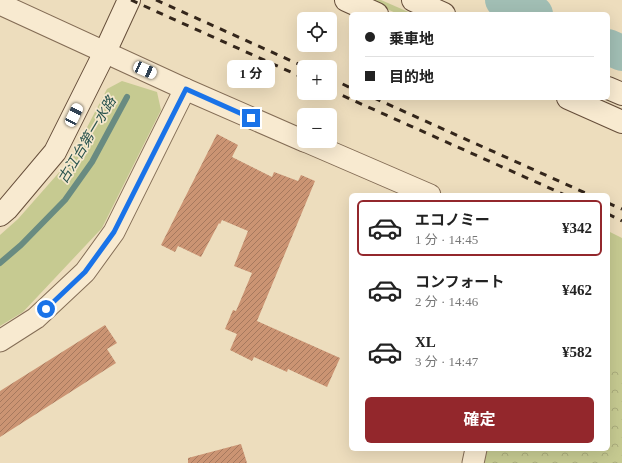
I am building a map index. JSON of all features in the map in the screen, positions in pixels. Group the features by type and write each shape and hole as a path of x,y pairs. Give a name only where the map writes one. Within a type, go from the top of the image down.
{"street":[{"path":"0,214 7,209 55,152 105,52 128,0"},
{"path":"346,0 373,12"},
{"path":"413,0 440,12"},
{"path":"0,4 186,89 297,138"},
{"path":"0,341 36,318 85,272 114,232 186,89"},
{"path":"610,89 622,94"},
{"path":"572,100 622,122"},
{"path":"321,148 425,193"},
{"path":"473,463 476,451"}],"green space":[{"path":"367,0 381,0 408,12 394,12"},
{"path":"122,81 157,92 161,110 102,228 23,312 0,326 0,235 18,219 70,160 107,89"},
{"path":"610,232 622,238 622,463 482,463 485,451 610,451"},
{"path":"610,368 622,372 622,463 488,463 491,451 610,451"}],"building":[{"path":"217,134 238,145 232,157 272,177 274,172 298,181 301,175 315,181 257,321 340,358 327,387 288,369 287,372 254,357 252,361 230,350 237,334 225,329 233,310 236,311 252,273 234,266 248,231 222,220 201,257 178,246 175,252 161,245"},
{"path":"105,325 117,343 107,349 116,363 0,437 0,391"},
{"path":"241,444 247,463 188,463 188,458"}],"waterway":[{"path":"503,0 530,12"},
{"path":"610,48 622,53"},
{"name":"古江台第一水路","path":"0,263 21,245 65,200 92,162 127,97"}],"railway":[{"path":"131,0 297,75"},
{"path":"156,0 297,63"},
{"path":"337,81 349,87"},
{"path":"337,93 349,98"},
{"path":"352,100 561,193"},
{"path":"378,100 586,193"},
{"path":"610,204 622,209"},
{"path":"610,215 622,221"}],"route":[{"path":"46,309 85,272 114,232 186,89 251,118"}]}
